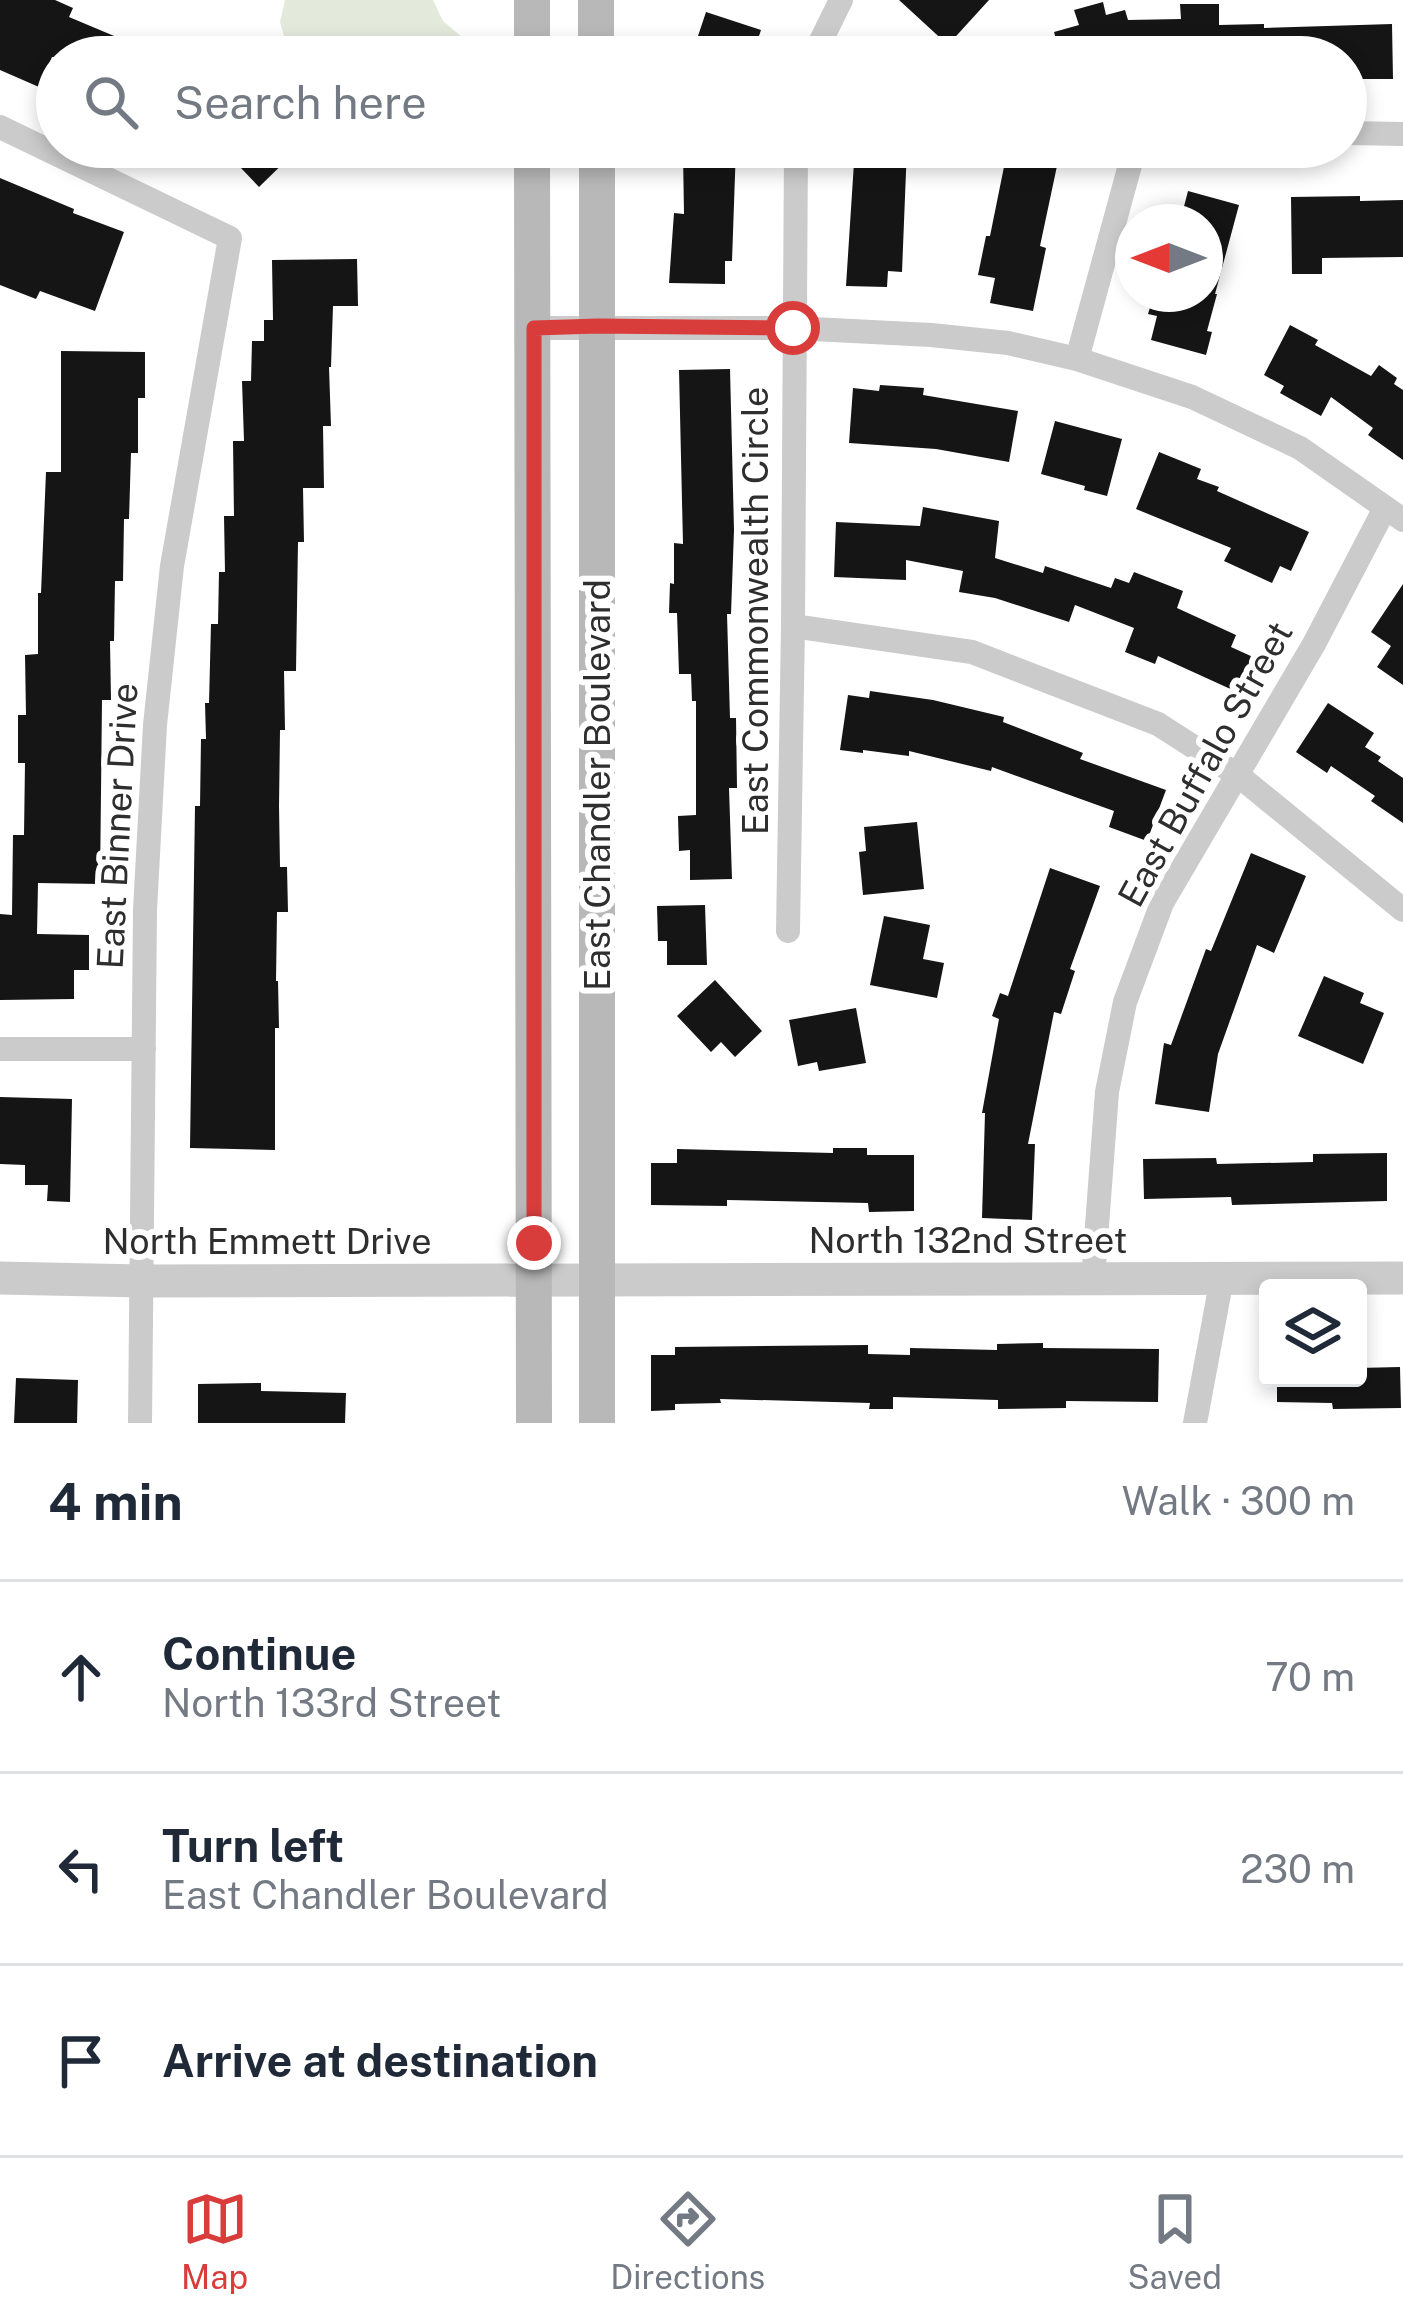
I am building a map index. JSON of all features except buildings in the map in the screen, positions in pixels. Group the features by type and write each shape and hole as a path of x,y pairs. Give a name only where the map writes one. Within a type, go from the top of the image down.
{"main road":[{"path":"532,0 532,36"},
{"path":"596,0 596,36"},
{"name":"East Chandler Boulevard","path":"532,168 534,1423"},
{"name":"East Chandler Boulevard","path":"597,168 597,1423"}],"street":[{"path":"823,36 841,0"},
{"name":"East Binner Drive","path":"0,127 36,144"},
{"path":"1367,133 1403,134"},
{"name":"East Binner Drive","path":"85,168 230,238 172,566 157,702 145,910 140,1423"},
{"name":"East Commonwealth Circle","path":"788,932 796,168"},
{"path":"1077,359 1129,168"},
{"path":"534,328 793,328 1008,343 1077,359 1192,397 1300,448 1394,514"},
{"name":"East Buffalo Street","path":"1093,1279 1106,1092 1125,1002 1162,903 1394,514"},
{"path":"794,626 972,652 1158,724 1239,776 1403,910"},
{"path":"0,1048 144,1049"},
{"name":"North Emmett Drive","path":"0,1278 534,1281"},
{"path":"1195,1423 1222,1278"},
{"name":"North 132nd Street","path":"534,1281 1403,1278"}],"shaded area":[{"path":"285,0 433,0 443,21 461,36 284,36 280,22"}],"route":[{"path":"534,1243 534,328 793,328"}]}
